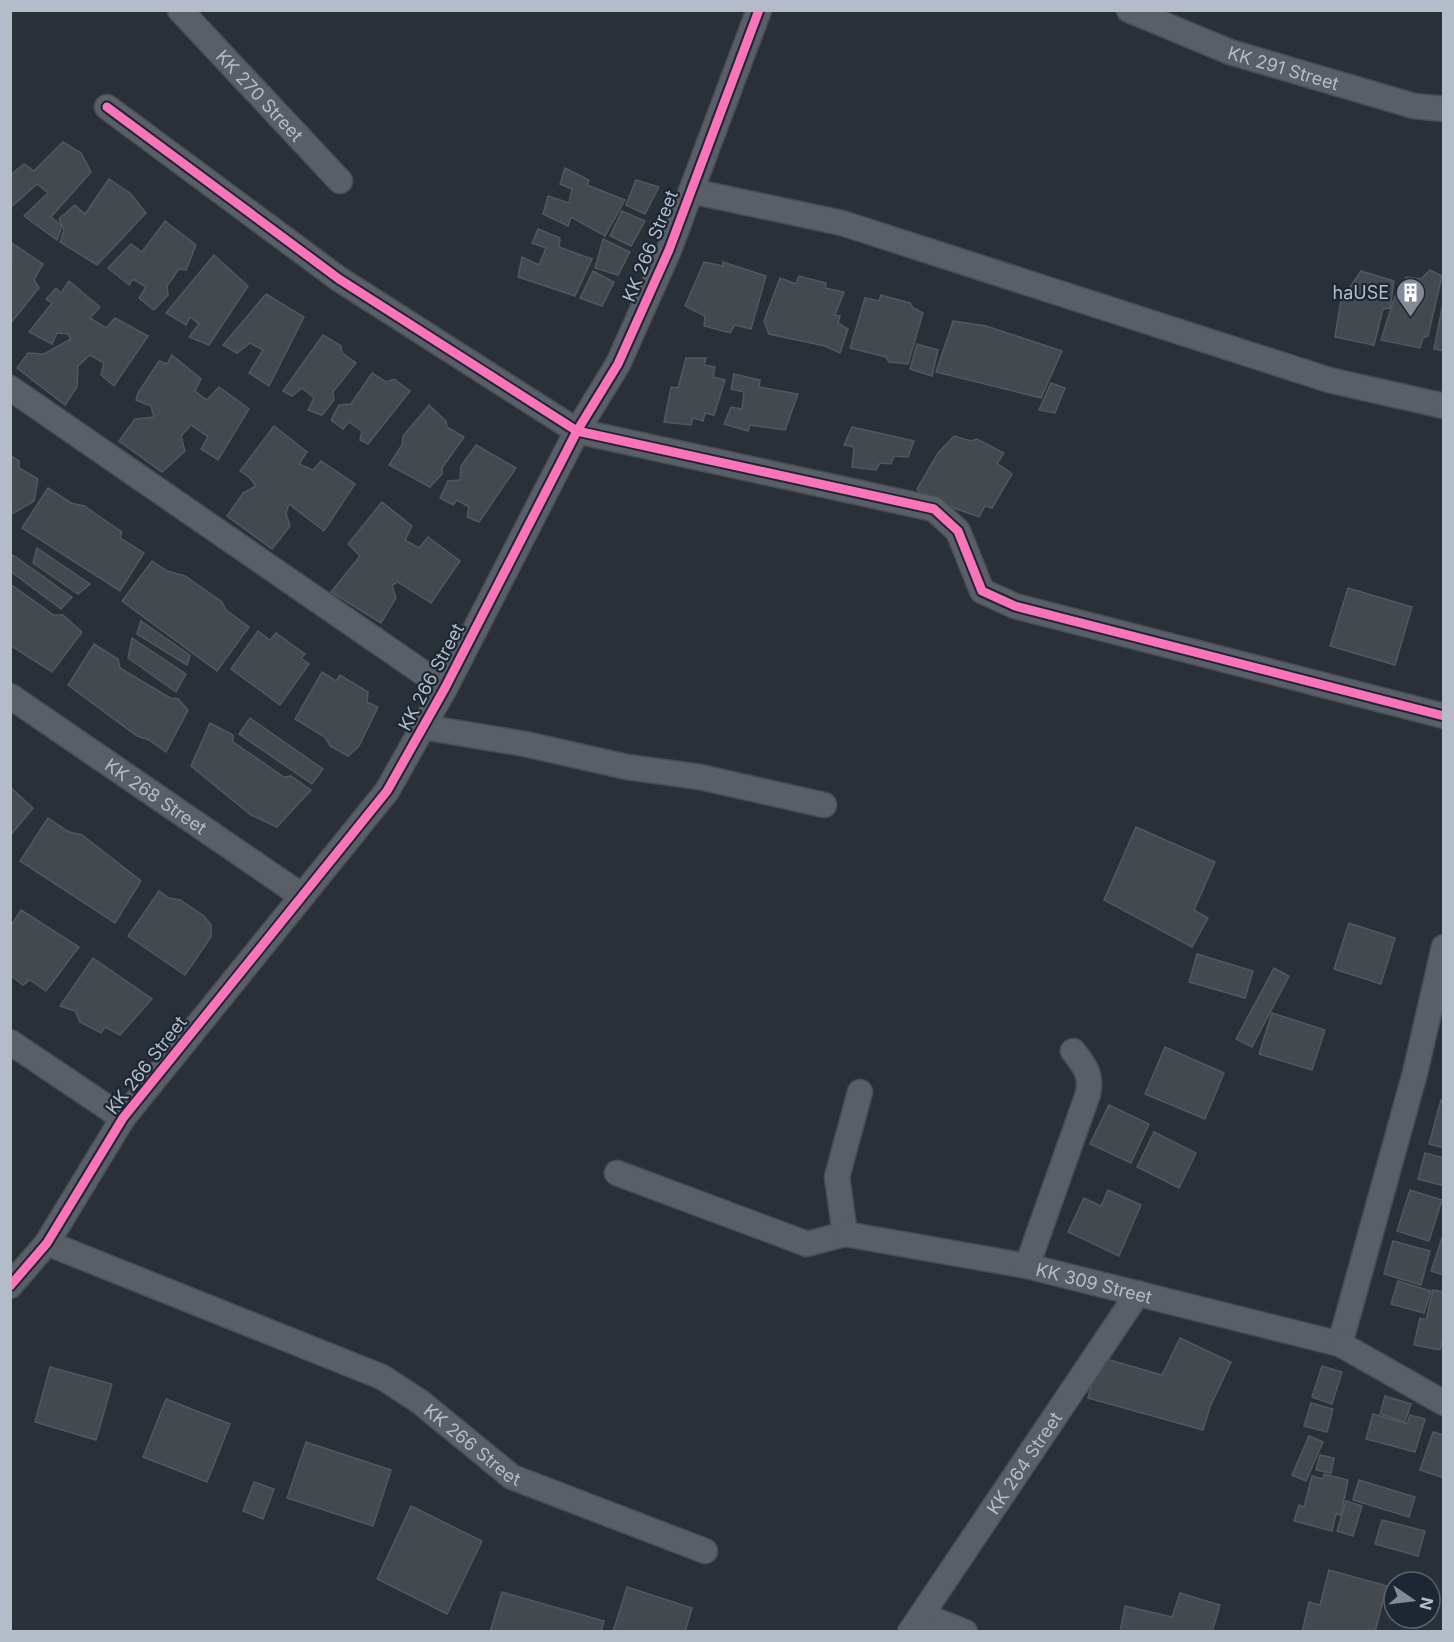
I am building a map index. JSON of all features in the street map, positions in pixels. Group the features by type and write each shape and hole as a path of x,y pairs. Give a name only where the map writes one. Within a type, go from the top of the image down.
{"street":[{"name":"KK 270 Street","path":"180,10 340,182"},
{"name":"KK 266 Street","path":"10,1286 47,1243 123,1118 387,791 445,688 577,431 618,364 669,250 759,10"},
{"name":"KK 291 Street","path":"1129,10 1230,52 1414,106 1443,109"},
{"path":"107,107 339,279 577,431 934,509 958,531 982,591 1015,606 1443,716"},
{"path":"691,190 842,223 1329,380 1443,406"},
{"path":"10,388 445,688"},
{"name":"KK 268 Street","path":"10,696 302,896"},
{"path":"423,727 525,744 627,767 700,777 824,805"},
{"path":"1340,1344 1415,1073 1443,947"},
{"path":"10,1042 123,1118"},
{"path":"1027,1266 1088,1094 1091,1079 1085,1065 1073,1051"},
{"path":"617,1173 807,1244 845,1234 837,1177 860,1092"},
{"name":"KK 309 Street","path":"845,1234 1027,1266 1340,1344 1443,1403"},
{"name":"KK 266 Street","path":"47,1243 382,1377 419,1401 512,1477 705,1551"},
{"name":"KK 264 Street","path":"916,1623 1138,1293"},
{"path":"916,1623 964,1632"}],"building":[{"path":"63,142 81,153 91,172 51,217 62,226 57,240 24,216 48,193 37,184 10,208 10,175 24,164 34,171"},
{"path":"565,168 589,180 587,185 625,200 605,236 571,217 568,226 543,214 548,196 569,203 572,189 560,184"},
{"path":"109,179 130,193 146,213 97,265 60,242 64,230 59,219 75,205 85,214"},
{"path":"636,180 659,187 645,214 626,205"},
{"path":"622,211 645,221 631,246 610,236"},
{"path":"165,221 196,245 186,270 179,269 167,286 168,295 154,310 139,298 146,287 133,279 129,285 108,268 131,244 142,252"},
{"path":"538,229 560,238 559,247 592,259 575,296 518,277 522,257 539,265 546,248 532,243"},
{"path":"603,239 630,252 618,275 595,268"},
{"path":"12,243 43,264 34,280 39,288 10,324"},
{"path":"214,255 248,286 209,345 189,337 199,324 190,317 186,325 166,313"},
{"path":"704,262 723,266 723,262 766,276 751,329 735,325 730,333 704,326 705,316 685,306"},
{"name":"haUSE","path":"1430,270 1442,276 1428,336 1423,338 1420,348 1381,340 1394,299 1406,277 1421,279"},
{"path":"593,271 614,282 602,306 580,298"},
{"path":"1361,271 1394,281 1390,308 1383,309 1374,345 1335,337 1342,293 1351,286"},
{"path":"799,276 826,283 825,288 844,292 835,315 840,316 838,323 848,329 840,353 825,346 769,334 764,321 780,278 796,284"},
{"path":"69,281 100,307 90,318 106,328 115,318 148,336 114,386 101,375 104,363 90,355 78,366 77,387 65,405 17,368 28,353 44,354 71,339 68,334 57,333 52,344 29,332 52,303 46,299 56,288 61,293"},
{"path":"266,294 304,317 269,386 249,373 263,350 250,343 237,353 223,345"},
{"path":"881,295 910,303 913,308 923,313 908,364 889,362 886,357 850,348 865,298 879,301"},
{"path":"1444,303 1444,351 1434,349"},
{"path":"953,321 986,326 1062,351 1041,398 936,372"},
{"path":"323,335 341,346 342,353 356,363 333,392 334,400 322,415 308,410 314,398 302,388 292,396 283,391"},
{"path":"917,344 938,350 932,376 910,369"},
{"path":"172,355 201,379 195,391 207,400 219,387 249,409 218,460 201,449 208,437 191,425 181,436 185,451 162,472 119,441 135,419 154,417 151,406 136,400 138,393 159,361 167,364"},
{"path":"686,358 706,358 704,365 715,367 713,377 725,380 714,415 705,413 703,421 693,418 691,425 664,422 671,387 678,388"},
{"path":"372,373 386,382 394,379 410,391 368,444 360,440 362,431 349,422 343,429 331,420 339,405 351,404"},
{"path":"734,374 760,380 759,387 798,394 785,430 750,425 748,431 724,424 731,407 742,409 744,392 731,389"},
{"path":"1051,383 1065,388 1055,413 1039,410"},
{"path":"429,405 446,421 447,427 464,437 442,468 442,474 430,487 389,465 402,445 403,436"},
{"path":"274,426 307,452 299,464 313,470 321,461 355,484 324,531 289,504 286,513 290,526 272,549 227,516 243,493 256,486 240,471"},
{"path":"852,427 914,441 908,457 894,456 891,464 880,463 876,470 852,467 854,447 844,445"},
{"path":"954,436 971,441 977,439 1004,453 997,463 1012,474 992,508 985,506 979,517 926,498 917,489 938,453"},
{"path":"476,445 516,468 479,522 467,517 469,507 457,500 453,505 440,498 448,481 460,480 461,466"},
{"path":"10,455 19,461 19,468 38,479 34,501 10,515"},
{"path":"48,488 71,503 84,506 122,532 120,538 144,553 120,591 22,528"},
{"path":"382,502 412,526 405,540 419,548 428,537 460,561 431,603 398,582 392,585 396,598 381,623 331,592 360,556 348,544"},
{"path":"37,548 90,584 78,594 33,563"},
{"path":"13,555 72,597 61,609 10,571"},
{"path":"152,561 167,571 185,576 222,602 226,610 249,627 217,671 122,601"},
{"path":"10,584 54,615 63,615 82,632 52,672 10,645"},
{"path":"1348,588 1412,607 1395,665 1330,646"},
{"path":"141,621 190,655 187,665 137,634"},
{"path":"258,631 270,640 276,633 305,654 301,658 309,664 280,705 231,669"},
{"path":"132,638 186,674 176,692 128,658"},
{"path":"94,644 118,659 120,668 170,698 178,699 188,710 166,752 149,740 137,736 68,685"},
{"path":"322,672 336,681 340,675 368,692 367,702 378,707 359,746 348,756 330,746 325,737 295,719"},
{"path":"250,718 323,769 312,784 239,734"},
{"path":"210,723 233,735 233,742 284,777 291,776 311,790 277,827 251,815 191,766"},
{"path":"10,787 33,808 10,836"},
{"path":"48,818 69,832 82,835 141,881 115,923 20,861"},
{"path":"1136,827 1215,862 1194,910 1208,918 1192,947 1104,900"},
{"path":"159,891 169,898 180,900 204,916 211,925 211,937 185,975 128,936"},
{"path":"21,910 79,947 46,991 30,980 23,985 10,975 10,927"},
{"path":"1349,923 1395,938 1381,984 1334,969"},
{"path":"1197,954 1253,971 1245,998 1189,982"},
{"path":"93,958 152,999 120,1035 105,1027 101,1033 80,1022 75,1011 60,1006"},
{"path":"1274,968 1289,976 1252,1047 1236,1039"},
{"path":"1272,1013 1325,1030 1312,1070 1259,1054"},
{"path":"1165,1047 1224,1073 1205,1119 1145,1094"},
{"path":"1441,1100 1444,1100 1444,1148 1429,1144"},
{"path":"1109,1105 1149,1124 1131,1163 1090,1144"},
{"path":"1154,1132 1196,1153 1179,1188 1137,1167"},
{"path":"1425,1153 1444,1158 1444,1186 1418,1179"},
{"path":"1108,1190 1141,1205 1119,1256 1068,1232 1084,1198 1101,1206"},
{"path":"1410,1190 1442,1200 1429,1241 1397,1231"},
{"path":"1444,1232 1444,1275 1431,1271"},
{"path":"1393,1241 1430,1251 1421,1285 1384,1274"},
{"path":"1398,1281 1431,1291 1424,1313 1391,1304"},
{"path":"1433,1290 1444,1292 1444,1334 1440,1350 1414,1345 1420,1318 1426,1320"},
{"path":"1180,1338 1231,1362 1210,1407 1203,1430 1088,1398 1099,1357 1162,1375"},
{"path":"1322,1366 1342,1372 1332,1404 1312,1397"},
{"path":"50,1367 112,1384 96,1440 35,1422"},
{"path":"1385,1396 1411,1404 1405,1422 1380,1414"},
{"path":"166,1399 230,1424 207,1482 143,1457"},
{"path":"1311,1403 1333,1409 1327,1432 1304,1426"},
{"path":"1373,1414 1407,1424 1410,1415 1425,1419 1415,1452 1366,1439"},
{"path":"1433,1432 1444,1435 1444,1478 1420,1470"},
{"path":"1309,1436 1323,1442 1306,1481 1292,1475"},
{"path":"306,1442 391,1470 373,1526 287,1498"},
{"path":"1320,1455 1334,1458 1331,1473 1316,1470"},
{"path":"1324,1474 1348,1480 1341,1515 1336,1514 1332,1531 1294,1521 1299,1505 1304,1507 1312,1476 1323,1479"},
{"path":"1359,1480 1415,1497 1409,1517 1353,1500"},
{"path":"254,1482 274,1489 263,1519 243,1511"},
{"path":"1346,1501 1362,1506 1353,1536 1337,1531"},
{"path":"411,1506 482,1541 447,1614 377,1579"},
{"path":"1382,1520 1425,1531 1418,1556 1375,1544"},
{"path":"1329,1570 1382,1585 1382,1605 1375,1632 1302,1632 1309,1602 1320,1605"},
{"path":"627,1587 692,1608 685,1632 613,1632"},
{"path":"502,1592 604,1621 601,1632 490,1632"},
{"path":"1180,1593 1220,1605 1212,1632 1120,1632 1125,1606 1172,1617"}],"cycle path":[{"path":"10,1286 47,1243 123,1118 387,791 445,688 577,431 618,364 669,250 759,10"},
{"path":"107,107 339,279 577,431 934,509 958,531 982,591 1015,606 1444,716"}],"place":[{"name":"haUSE","path":"1410,318"}]}
